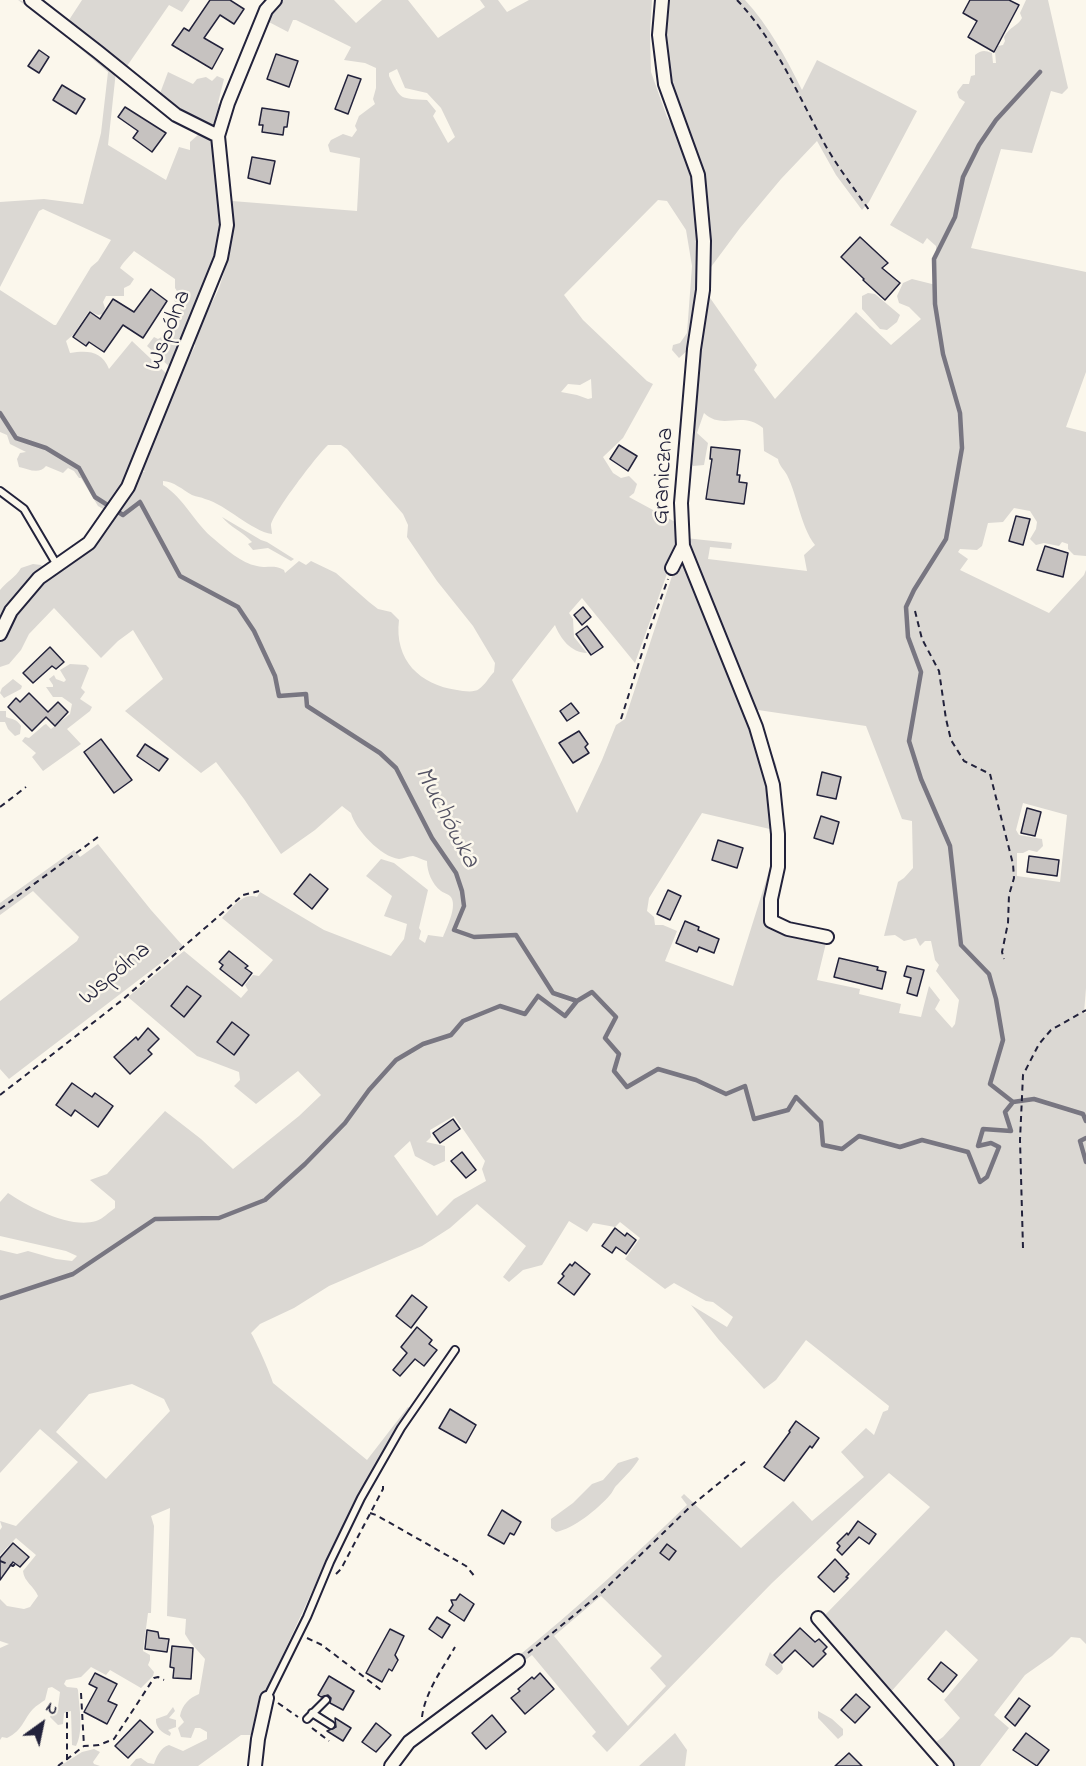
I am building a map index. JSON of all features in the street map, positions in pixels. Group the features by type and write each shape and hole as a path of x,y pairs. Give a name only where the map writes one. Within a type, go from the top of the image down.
{"street":[{"path":"31,0 176,116 218,136"},
{"name":"Wspólna","path":"0,634 11,611 39,578 89,543 128,487 221,258 227,225 218,136 228,103 266,10 275,0"},
{"name":"Graniczna","path":"662,0 659,35 665,84 698,176 704,241 703,290 694,349 681,503 683,546 756,727 773,785 778,834 778,867 771,899 771,921 788,929 827,937"},
{"path":"672,568 683,546"},
{"path":"819,1618 946,1766"},
{"path":"391,1766 409,1742 518,1661"},
{"path":"255,1766 267,1698"}],"lane":[{"path":"0,491 24,509 57,566"},
{"path":"267,1698 361,1498 401,1428 455,1350"},
{"path":"307,1719 326,1700"},
{"path":"312,1713 331,1725"}],"path":[{"path":"737,0 759,25 796,87 824,143 870,210"},
{"path":"621,719 672,568"},
{"path":"915,611 922,639 939,671 948,732 964,761 990,774 1013,864 1014,878 1009,895 1008,923 1002,952 1004,959"},
{"path":"0,807 26,787"},
{"path":"0,909 98,837"},
{"name":"Wspólna","path":"0,1095 121,1001 243,895 259,891"},
{"path":"1023,1248 1020,1140 1023,1076 1039,1044 1051,1030 1086,1010"},
{"path":"518,1661 601,1593 691,1506 746,1461"},
{"path":"325,1574 338,1574 383,1489 378,1468"},
{"path":"370,1513 466,1566 476,1578"},
{"path":"0,1561 13,1566 15,1564"},
{"path":"296,1640 303,1637 311,1638 381,1690"},
{"path":"419,1735 423,1710 436,1679 455,1647"},
{"path":"58,1766 84,1746 99,1745 114,1739 154,1678 164,1680"},
{"path":"81,1693 84,1746"},
{"path":"66,1760 67,1712"}],"shaded area":[{"path":"18,0 51,19 116,71 108,145 166,180 179,147 190,150 190,142 199,134 211,140 216,146 223,218 219,241 172,369 147,346 154,337 158,339 165,335 168,336 180,314 181,311 174,300 179,294 175,288 175,279 134,251 120,268 134,279 124,288 124,296 106,296 103,302 105,308 103,314 98,315 89,311 74,334 66,341 70,353 94,353 102,358 109,369 132,341 168,375 120,488 105,510 98,506 81,478 68,468 63,473 46,466 37,471 19,467 17,459 20,453 26,452 10,444 7,435 0,432 0,290 56,325 91,267 98,261 111,240 43,209 39,211 0,287 0,202 44,199 83,204 101,133 108,72 45,19"},
{"path":"35,0 42,0 69,20 82,0 190,0 182,12 169,5 125,69"},
{"path":"279,0 334,0 356,23 382,0 408,0 438,38 485,7 480,0 498,0 507,12 529,0 652,0 651,72 667,117 674,127 683,152 692,183 697,222 700,274 689,349 679,358 672,350 673,345 680,343 687,333 692,266 686,230 667,201 658,200 564,295 583,320 647,381 653,384 623,438 603,457 613,473 621,478 629,476 637,484 634,493 629,497 677,523 678,543 635,663 582,598 569,613 573,619 574,637 587,653 571,648 555,625 512,680 577,813 616,725 625,719 675,567 686,564 762,757 772,804 774,830 702,813 649,898 647,911 654,917 655,925 663,925 677,931 665,961 733,986 774,855 768,919 827,939 817,980 860,989 859,994 901,1004 899,1013 921,1017 929,986 940,1000 935,1009 952,1028 955,1024 959,1000 936,971 939,965 935,960 931,941 925,941 920,946 916,938 904,941 895,935 884,936 898,882 913,868 912,821 902,819 866,726 758,710 755,714 776,764 782,796 778,795 685,538 732,543 731,549 710,547 708,559 807,571 804,555 815,545 802,520 787,475 778,459 764,451 763,428 747,421 718,420 704,413 697,433 708,443 704,465 693,466 688,459 704,296 699,175 667,85 661,35 664,0 745,0 769,31 802,90 817,60 917,111 869,202 862,210 836,175 817,141 781,179 708,271 708,295 757,365 754,370 775,399 856,312 891,345 921,319 909,307 899,303 897,296 903,283 912,279 936,285 936,246 927,238 923,244 890,225 965,102 959,98 957,92 963,84 969,84 971,76 975,75 975,55 981,51 990,52 993,63 996,63 995,52 998,46 1003,45 1006,33 1022,18 1020,13 1026,0 1048,0 1068,88 1062,94 1051,91 1032,153 1001,149 971,248 1086,272 1086,372 1066,427 1086,432 1086,556 1074,555 1068,549 1068,544 1062,542 1059,546 1044,543 1036,545 1030,539 1037,522 1030,511 1014,508 1003,522 988,523 982,546 977,550 960,549 958,552 968,559 960,570 1049,613 1086,570 1086,988 1084,1013 1086,1013 1086,1644 1080,1638 1071,1637 1052,1656 1025,1675 994,1715 1009,1728 980,1766 953,1766 933,1744 943,1737 960,1718 944,1700 978,1660 946,1630 889,1694 823,1620 826,1614 930,1507 889,1473 772,1583 607,1752 592,1736 596,1732 532,1655 520,1664 516,1658 603,1583 687,1505 681,1497 684,1494 741,1548 793,1501 812,1521 864,1477 841,1452 866,1428 874,1435 883,1412 888,1410 889,1406 806,1340 776,1380 764,1389 719,1340 691,1305 727,1327 733,1317 713,1302 706,1301 674,1283 665,1289 625,1259 640,1238 620,1222 615,1227 593,1223 587,1232 569,1221 542,1265 523,1270 509,1282 503,1277 526,1246 477,1204 450,1228 422,1246 329,1286 294,1308 260,1324 251,1333 273,1383 367,1460 408,1407 411,1409 353,1503 259,1706 254,1735 241,1735 198,1766 130,1766 136,1759 141,1758 154,1764 161,1750 166,1746 169,1745 183,1751 207,1739 207,1732 200,1728 195,1728 191,1738 181,1737 178,1728 184,1722 180,1716 184,1705 199,1694 205,1659 185,1634 186,1619 167,1616 170,1508 151,1516 154,1526 151,1613 148,1613 143,1651 150,1655 148,1665 154,1672 153,1676 141,1688 110,1670 106,1675 91,1667 81,1677 66,1680 64,1684 67,1687 78,1690 80,1726 76,1746 72,1745 71,1711 64,1713 63,1724 58,1725 50,1717 53,1710 58,1707 60,1692 52,1687 48,1688 45,1700 33,1709 16,1732 0,1740 0,1648 9,1644 0,1641 0,1599 7,1606 24,1609 30,1607 38,1596 25,1578 23,1571 36,1555 16,1538 0,1555 2,1527 0,1521 16,1526 78,1462 40,1429 0,1473 0,1250 17,1254 28,1251 72,1261 77,1256 66,1251 0,1236 0,1202 8,1193 38,1210 62,1219 86,1223 96,1221 115,1208 115,1201 90,1180 107,1174 165,1111 201,1139 233,1169 299,1116 321,1095 298,1071 256,1104 234,1086 240,1080 239,1072 197,1056 128,997 184,951 241,998 248,990 245,985 253,975 259,976 273,960 222,918 242,899 257,897 260,892 324,930 391,956 404,939 407,924 384,916 392,896 366,876 381,859 394,863 428,890 419,928 421,931 419,939 425,943 428,935 443,937 453,908 451,897 441,891 433,881 427,861 413,856 399,859 384,853 363,834 351,813 342,806 315,830 281,854 216,762 201,773 125,711 163,679 133,630 101,658 54,608 29,634 21,650 9,664 0,667 0,643 5,628 16,610 42,582 101,538 108,530 138,471 145,472 139,466 195,346 201,323 223,275 230,243 232,201 357,211 360,158 330,152 328,145 331,140 343,134 352,137 357,130 355,126 359,116 375,104 373,99 376,88 376,68 365,63 344,60 351,47 296,20 293,20 288,32 267,21 263,26","holes":["397,69 405,88 427,93 441,108 455,137 448,143 433,116 436,111 427,100 402,97 396,90 389,73","591,379 592,398 561,392 568,384 580,385","328,445 341,445 403,514 408,525 407,537 437,581 473,626 495,663 494,672 479,689 457,690 432,683 421,676 405,658 401,647 399,620 391,612 378,609 336,573 311,561 306,565 299,561 285,573 280,568 257,566 240,559 207,533 177,497 163,485 163,481 174,484 192,495 213,502 256,528 272,534 271,525 274,518","1023,803 1067,815 1060,882 1017,876 1017,853 1029,850 1037,852 1043,846 1042,839 1019,835 1016,830","454,1116 485,1161 482,1169 486,1181 454,1199 437,1216 394,1156 410,1141 415,1156 434,1166 445,1161 445,1146 426,1142 431,1137 430,1130","132,1384 164,1399 170,1411 106,1479 56,1432 89,1394","601,1596 662,1656 650,1668 666,1686 628,1726 554,1636"]},
{"path":"168,72 193,84 197,79 206,77 212,81 217,76 224,79 218,103 220,106 218,117 211,127 190,118 159,96"},
{"path":"868,293 875,294 900,315 897,322 887,330 880,329 862,309 862,296"},
{"path":"222,517 294,559 291,561 268,548 253,550 248,544 252,542"},
{"path":"33,564 41,565 45,571 0,627 0,590 21,568"},
{"path":"70,664 86,665 89,668 81,688 85,692 80,699 92,707 67,729 81,744 43,771 32,757 36,753 22,741 46,724 51,729 70,714 72,704 62,697 53,697 46,687 53,687 49,679 54,675 56,679 64,682 66,680 60,670"},
{"path":"13,679 22,686 21,689 4,698 0,693 2,688"},
{"path":"0,711 6,711 6,717 19,723 20,734 15,736 5,722 0,722"},
{"path":"98,844 183,946 9,1079 0,1069 0,1001 77,941 79,937 33,891 0,915 0,903 74,850 80,857"},
{"path":"637,1457 639,1459 632,1469 592,1512 563,1530 556,1532 551,1528 551,1519 573,1503 592,1484 603,1480 618,1463"},
{"path":"770,1652 782,1665 783,1669 777,1675 765,1665"},
{"path":"173,1707 175,1711 169,1718 176,1720 176,1727 168,1730 171,1733 170,1736 160,1729 156,1719 167,1715"},
{"path":"818,1711 843,1729 843,1735 838,1739 818,1718"},
{"path":"675,1733 687,1750 685,1766 639,1766"},
{"path":"94,1749 100,1752 93,1762 100,1766 60,1766 82,1752"}],"building":[{"path":"210,0 230,0 244,9 234,24 220,15 204,38 223,49 212,69 172,45 184,28 189,31"},
{"path":"970,0 1009,0 1019,5 994,52 968,37 977,21 963,13"},
{"path":"39,50 49,57 39,73 28,66"},
{"path":"276,54 298,61 289,87 267,79"},
{"path":"348,75 361,79 348,114 335,109"},
{"path":"62,85 85,99 76,114 53,100"},
{"path":"125,107 166,133 152,152 133,138 138,131 118,117"},
{"path":"262,108 289,112 287,127 284,127 283,135 262,132 263,125 259,125"},
{"path":"252,157 275,161 270,184 248,178"},
{"path":"860,237 888,263 882,268 900,283 885,300 841,257"},
{"path":"151,289 167,301 143,338 123,325 104,352 89,342 86,346 73,337 90,312 100,319 113,299 134,312"},
{"path":"619,445 637,456 628,471 610,459"},
{"path":"711,447 740,450 737,475 740,475 739,482 747,483 744,504 706,499 712,459 710,459"},
{"path":"1016,516 1030,519 1023,545 1009,541"},
{"path":"1045,546 1068,553 1063,577 1037,570"},
{"path":"583,607 591,617 582,625 574,615"},
{"path":"587,626 603,647 591,655 576,634"},
{"path":"50,647 64,662 56,669 52,666 33,683 23,673"},
{"path":"29,693 48,712 58,702 68,712 55,726 46,717 32,731 8,707 16,698 20,702"},
{"path":"571,703 579,713 567,721 560,711"},
{"path":"579,731 588,744 585,747 589,753 573,763 559,743"},
{"path":"101,739 132,780 114,793 84,752"},
{"path":"145,744 168,759 159,771 137,756"},
{"path":"822,772 841,777 836,799 817,795"},
{"path":"1027,808 1041,812 1035,836 1021,833"},
{"path":"821,816 839,822 833,844 814,838"},
{"path":"718,840 743,848 737,868 712,860"},
{"path":"1029,856 1059,860 1057,876 1027,872"},
{"path":"310,874 328,889 312,909 294,894"},
{"path":"668,890 681,896 670,920 657,914"},
{"path":"685,921 699,927 698,930 719,939 714,953 699,947 697,952 676,943"},
{"path":"229,951 248,966 245,968 252,973 242,986 220,969 223,965 219,962"},
{"path":"839,958 878,967 877,970 886,972 882,989 834,977"},
{"path":"907,966 924,970 917,996 907,993 911,978 904,976"},
{"path":"187,986 201,996 184,1017 171,1006"},
{"path":"232,1022 249,1035 234,1055 217,1042"},
{"path":"148,1028 159,1039 148,1050 152,1054 130,1074 114,1057 136,1037 138,1040"},
{"path":"72,1083 92,1097 95,1093 113,1106 98,1127 75,1110 71,1116 56,1105"},
{"path":"453,1119 460,1129 440,1143 433,1133"},
{"path":"462,1152 476,1170 466,1178 451,1161"},
{"path":"615,1228 625,1236 627,1233 636,1240 626,1254 616,1247 612,1253 602,1246"},
{"path":"575,1262 590,1274 574,1295 558,1283 570,1264 572,1266"},
{"path":"412,1295 427,1307 411,1328 396,1316"},
{"path":"417,1327 432,1340 429,1344 437,1350 424,1366 415,1359 400,1376 393,1370 407,1353 401,1347"},
{"path":"450,1409 476,1425 466,1443 439,1428"},
{"path":"796,1421 819,1438 812,1448 810,1446 784,1481 764,1467"},
{"path":"502,1510 521,1522 514,1535 510,1533 504,1544 488,1535"},
{"path":"858,1521 876,1534 869,1544 859,1537 842,1555 837,1550 840,1546 837,1543 847,1533 848,1535"},
{"path":"13,1543 29,1557 20,1567 13,1562 0,1580 0,1558"},
{"path":"667,1544 676,1551 669,1560 660,1553"},
{"path":"835,1559 849,1574 834,1592 818,1577"},
{"path":"460,1594 474,1604 464,1621 449,1611 453,1605 451,1600 456,1600"},
{"path":"437,1617 450,1625 442,1638 429,1629"},
{"path":"800,1628 815,1642 819,1639 827,1647 823,1651 826,1654 813,1667 795,1650 782,1663 774,1655"},
{"path":"390,1629 404,1636 395,1655 398,1660 392,1671 389,1669 382,1682 366,1673"},
{"path":"147,1630 158,1632 159,1638 169,1639 167,1652 145,1649"},
{"path":"172,1646 193,1648 191,1679 173,1678 174,1668 170,1667"},
{"path":"941,1662 957,1675 943,1692 928,1679"},
{"path":"95,1673 117,1684 108,1701 117,1705 107,1724 84,1712 97,1688 89,1684"},
{"path":"540,1673 554,1689 525,1714 511,1698 520,1691 518,1689"},
{"path":"329,1676 354,1691 343,1710 330,1703 331,1698 328,1695 321,1697 318,1695"},
{"path":"856,1694 870,1707 855,1723 841,1710"},
{"path":"1019,1698 1030,1706 1015,1726 1005,1717"},
{"path":"492,1715 506,1732 486,1749 472,1733"},
{"path":"335,1718 351,1728 343,1741 327,1731 336,1727"},
{"path":"140,1720 153,1732 128,1758 115,1746"},
{"path":"376,1723 391,1735 376,1752 362,1742"},
{"path":"1026,1733 1049,1750 1037,1766 1013,1750"},
{"path":"849,1753 862,1766 835,1766"}],"waterway":[{"path":"1013,1102 990,1084 1003,1040 996,999 989,974 961,945 950,846 921,779 909,741 921,672 908,637 906,607 946,539 962,448 960,413 943,354 935,304 934,259 955,217 963,177 979,145 996,120 1040,72"},
{"name":"Muchówka","path":"0,413 16,438 46,448 79,468 95,497 123,515 140,502 180,576 238,607 254,631 275,676 279,696 306,694 307,706 380,753 396,768 432,838 456,873 464,906 454,930 474,937 516,935 553,993 577,1001 592,992 616,1017 605,1038 619,1054 614,1071 627,1087 658,1069 696,1080 726,1094 745,1086 754,1119 788,1110 796,1097 821,1122 823,1145 842,1149 859,1136 900,1147 922,1140 968,1152 980,1182 987,1177 999,1147 991,1143 978,1146 983,1129 1011,1131 1005,1112 1013,1102 1034,1099 1083,1114 1086,1121"},
{"path":"0,1298 73,1274 155,1219 219,1218 265,1200 305,1164 345,1123 369,1090 396,1060 423,1044 451,1035 463,1021 500,1006 525,1014 538,996 565,1016 577,1001"},
{"name":"Muchówka","path":"1086,1138 1080,1141 1086,1162"}]}
